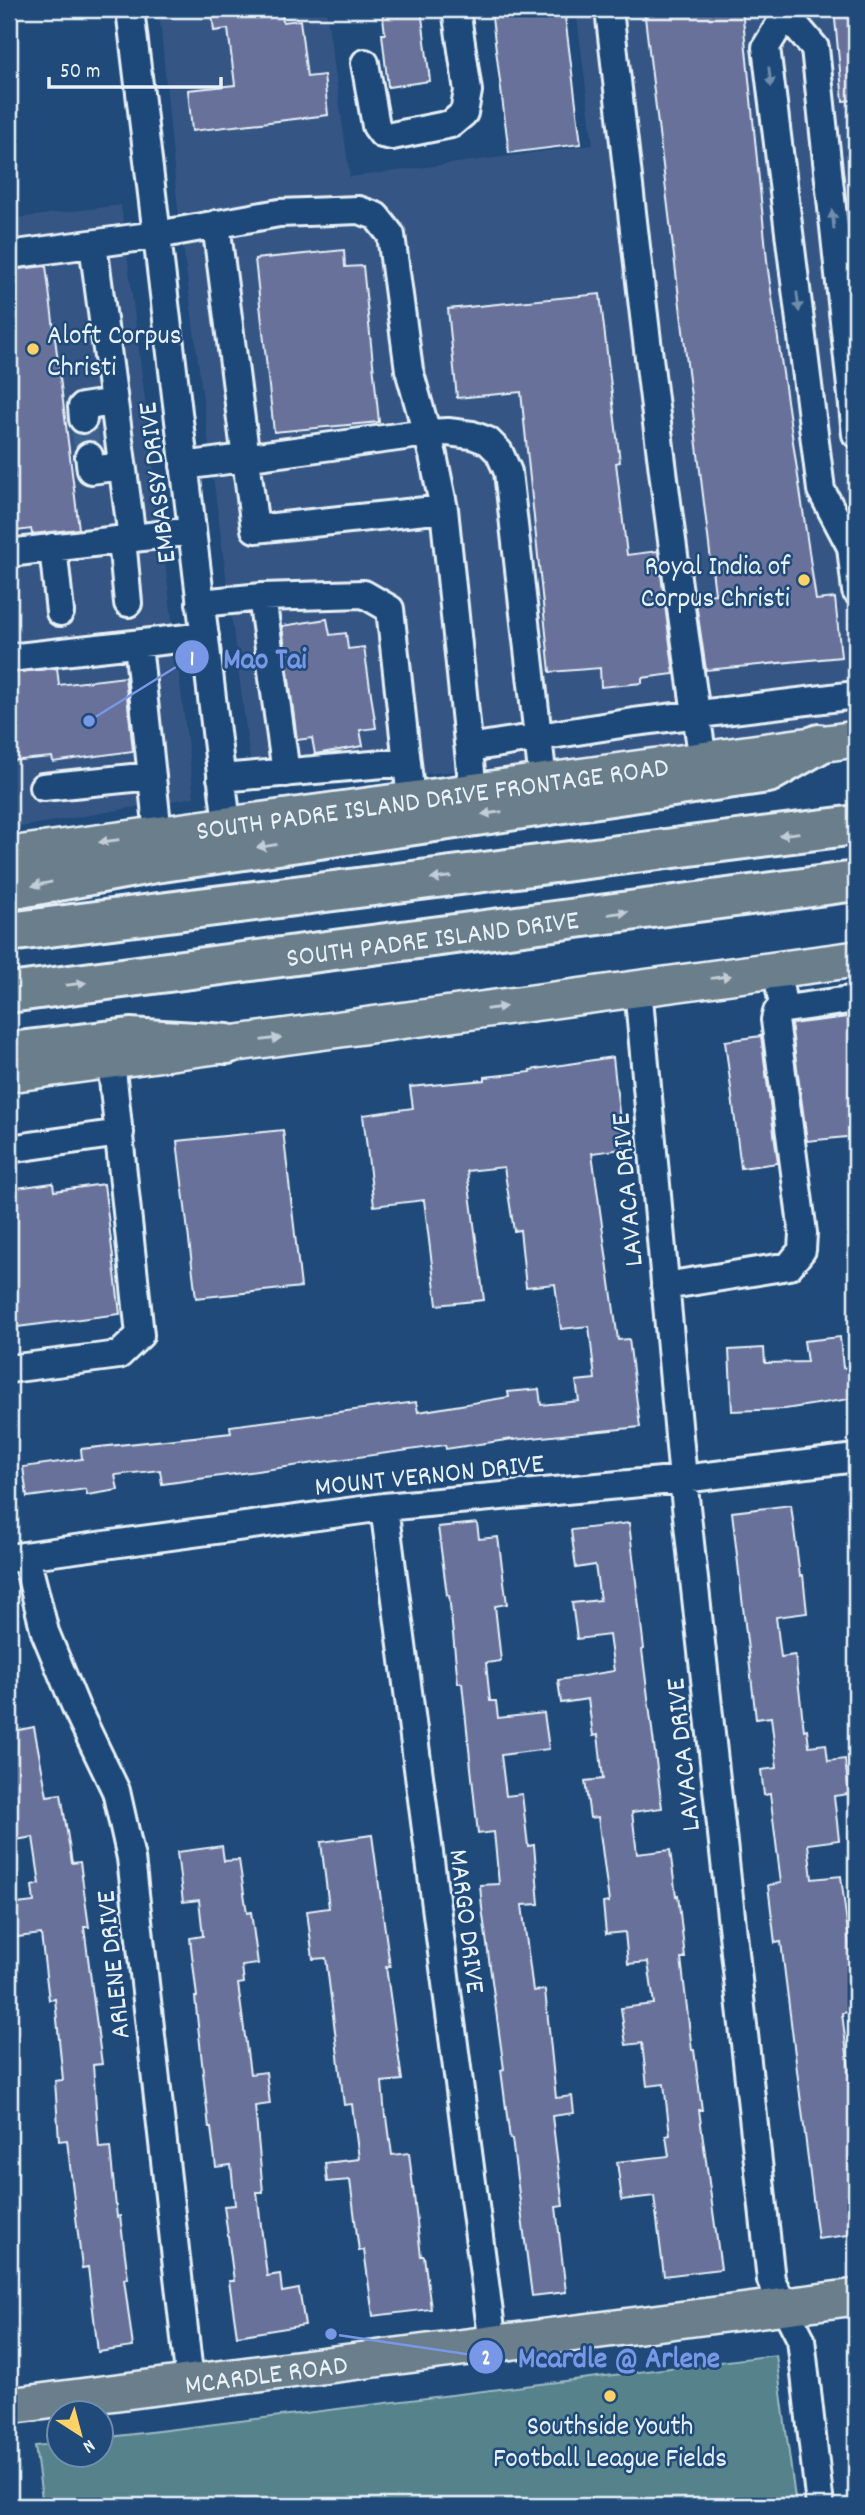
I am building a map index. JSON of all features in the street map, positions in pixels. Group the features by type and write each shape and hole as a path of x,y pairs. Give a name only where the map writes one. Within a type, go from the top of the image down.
{"highway":[{"path":"9,890 155,863 768,773 819,744"},
{"name":"SOUTH PADRE ISLAND DRIVE","path":"9,932 856,825"},
{"name":"SOUTH PADRE ISLAND DRIVE","path":"9,993 856,881"},
{"path":"9,1052 130,1038 227,1044"}],"main road":[{"name":"SOUTH PADRE ISLAND DRIVE FRONTAGE ROAD","path":"9,855 856,739"},
{"path":"9,1074 856,959"},
{"name":"MCARDLE ROAD","path":"9,2406 856,2297"}],"street":[{"name":"EMBASSY DRIVE","path":"130,9 227,824"},
{"path":"365,63 376,126 382,134 392,136 450,124 464,113 468,91 456,9"},
{"path":"609,9 684,640 703,760"},
{"path":"856,434 815,48 785,11 766,47 821,490 850,547 856,592"},
{"path":"9,254 157,235 279,213 359,210 376,216 391,235 409,370 444,509 473,791"},
{"path":"216,224 255,529 444,509"},
{"path":"93,244 122,466 128,603"},
{"path":"83,419 82,407 114,402"},
{"path":"184,466 427,433 472,435 488,442 499,452 508,472 543,781"},
{"path":"89,456 91,470 122,466"},
{"path":"850,547 856,521"},
{"path":"9,553 192,531"},
{"path":"52,547 60,612"},
{"path":"201,603 262,597 365,594 390,609 411,799"},
{"path":"262,597 286,773"},
{"path":"9,658 205,636"},
{"path":"138,644 158,834"},
{"path":"469,748 696,714 856,695"},
{"path":"221,778 407,762"},
{"path":"43,787 152,776"},
{"path":"778,970 783,1005 786,1009 856,999"},
{"name":"LAVACA DRIVE","path":"638,988 683,1479 771,2280 801,2339 820,2506"},
{"path":"665,1286 789,1266 802,1250 803,1233 775,1020 783,1005"},
{"path":"9,1369 119,1355 140,1335 111,1060"},
{"path":"9,1149 120,1133"},
{"name":"MOUNT VERNON DRIVE","path":"17,1558 384,1507 683,1479 856,1458"},
{"name":"MARGO DRIVE","path":"384,1507 492,2344"},
{"name":"ARLENE DRIVE","path":"17,1558 77,1710 116,1791 131,1858 190,2383"}],"shaded area":[{"path":"159,9 326,9 350,177 593,145 576,9 856,9 856,723 668,751 254,790 177,200"},
{"path":"121,205 194,797 9,829 9,219"}],"green space":[{"name":"Southside Youth Football League Fields","path":"776,2355 796,2506 43,2506 35,2446 46,2445 46,2470 116,2470 116,2436"}],"building":[{"path":"281,9 283,22 300,20 307,77 324,75 328,115 192,131 188,90 235,85 228,29 214,31 212,13"},
{"path":"382,9 421,9 430,81 388,87"},
{"path":"564,9 581,144 509,153 491,10"},
{"path":"644,9 742,9 768,270 816,600 835,598 841,657 706,670 695,596 715,594"},
{"path":"834,9 856,9 856,100 843,101"},
{"path":"344,250 345,267 363,266 379,422 274,432 255,259"},
{"name":"Aloft Corpus Christi","path":"46,266 79,529 32,534 31,529 9,532 9,479 15,478 9,430 9,270"},
{"path":"600,294 620,462 616,463 627,555 658,551 674,674 642,678 642,683 601,687 600,668 550,672 521,392 457,398 448,309"},
{"path":"327,619 330,635 346,633 348,649 364,647 376,728 360,730 363,746 315,754 312,738 297,740 282,626"},
{"path":"57,668 59,685 125,677 133,751 53,762 52,757 9,761 9,673"},
{"path":"856,1016 856,1136 807,1141 791,1024"},
{"path":"761,1036 778,1163 741,1168 725,1041"},
{"path":"613,1057 623,1149 592,1153 618,1340 629,1339 640,1427 513,1439 446,1449 445,1445 162,1484 160,1470 115,1475 118,1490 87,1495 86,1489 27,1497 23,1467 82,1459 81,1449 231,1433 230,1426 416,1402 418,1412 509,1397 508,1392 539,1389 541,1405 579,1401 576,1381 595,1379 589,1326 561,1329 555,1284 526,1287 520,1230 514,1231 504,1167 467,1171 484,1300 437,1305 424,1200 374,1206 363,1115 413,1108 410,1087 485,1080 485,1077 531,1072 530,1070"},
{"path":"283,1130 301,1287 196,1298 177,1141"},
{"path":"53,1183 54,1191 104,1184 120,1314 9,1328 9,1189"},
{"path":"840,1337 843,1368 856,1366 856,1398 785,1409 732,1411 729,1350 764,1348 765,1363 807,1362 804,1341"},
{"path":"791,1505 807,1613 776,1617 781,1657 795,1655 804,1730 807,1729 809,1746 826,1744 828,1761 845,1759 849,1794 834,1796 839,1840 808,1844 812,1879 841,1876 856,1999 856,2011 842,2013 856,2128 856,2139 852,2140 856,2173 851,2174 856,2234 818,2239 781,1942 775,1943 768,1885 781,1883 770,1794 764,1795 761,1770 777,1768 771,1717 756,1719 732,1512"},
{"path":"477,1523 479,1539 498,1537 507,1604 495,1606 501,1661 486,1663 490,1701 496,1701 498,1718 544,1713 549,1749 501,1755 506,1796 522,1794 528,1846 534,1845 539,1904 522,1905 533,1991 545,1990 556,2098 572,2096 574,2113 552,2116 563,2206 556,2207 566,2292 532,2296 501,2070 504,2069 480,1885 499,1884 494,1832 478,1834 462,1683 458,1683 449,1595 438,1527"},
{"path":"629,1523 662,1808 632,1812 637,1854 670,1850 685,1958 681,1958 692,2050 702,2110 699,2110 721,2269 664,2276 654,2196 622,2200 617,2162 669,2156 666,2136 670,2135 664,2084 647,2086 642,2043 626,2045 621,2008 654,2004 648,1962 628,1964 625,1932 606,1934 603,1903 609,1902 598,1817 590,1818 585,1781 603,1779 598,1735 593,1736 588,1699 561,1703 558,1680 614,1671 609,1635 577,1639 572,1603 600,1600 595,1565 576,1568 571,1530"},
{"path":"34,1727 47,1796 61,1794 72,1863 80,1862 89,1927 84,1927 102,2064 93,2065 99,2148 110,2147 117,2217 120,2216 128,2278 124,2279 133,2347 98,2352 88,2267 82,2268 67,2140 59,2141 55,2081 63,2080 55,1999 49,2000 41,1934 9,1938 9,1905 34,1902 32,1886 40,1884 33,1837 16,1840 9,1790 9,1732"},
{"path":"372,1835 390,1966 386,1967 402,2080 382,2082 385,2117 392,2155 409,2153 421,2256 424,2256 431,2309 373,2316 364,2250 359,2251 350,2180 327,2182 325,2163 359,2159 352,2104 344,2105 326,1958 313,1959 307,1911 329,1908 321,1842"},
{"path":"222,1846 224,1861 239,1860 247,1913 251,1912 258,1964 242,1966 244,1983 238,1984 250,2074 266,2072 270,2104 255,2106 263,2192 257,2192 267,2276 280,2274 282,2292 299,2289 305,2325 237,2336 229,2281 234,2281 224,2206 235,2205 231,2165 216,2167 209,2128 195,1997 190,1938 203,1936 199,1900 183,1902 177,1852"}],"tunnel":[{"path":"83,419 89,456"}],"place":[{"name":"Aloft Corpus Christi","path":"33,349"},
{"name":"Royal India of Corpus Christi","path":"804,580"},
{"name":"Mao Tai","path":"89,721"},
{"name":"Mcardle @ Arlene","path":"331,2334"},
{"name":"Southside Youth Football League Fields","path":"610,2396"}]}
